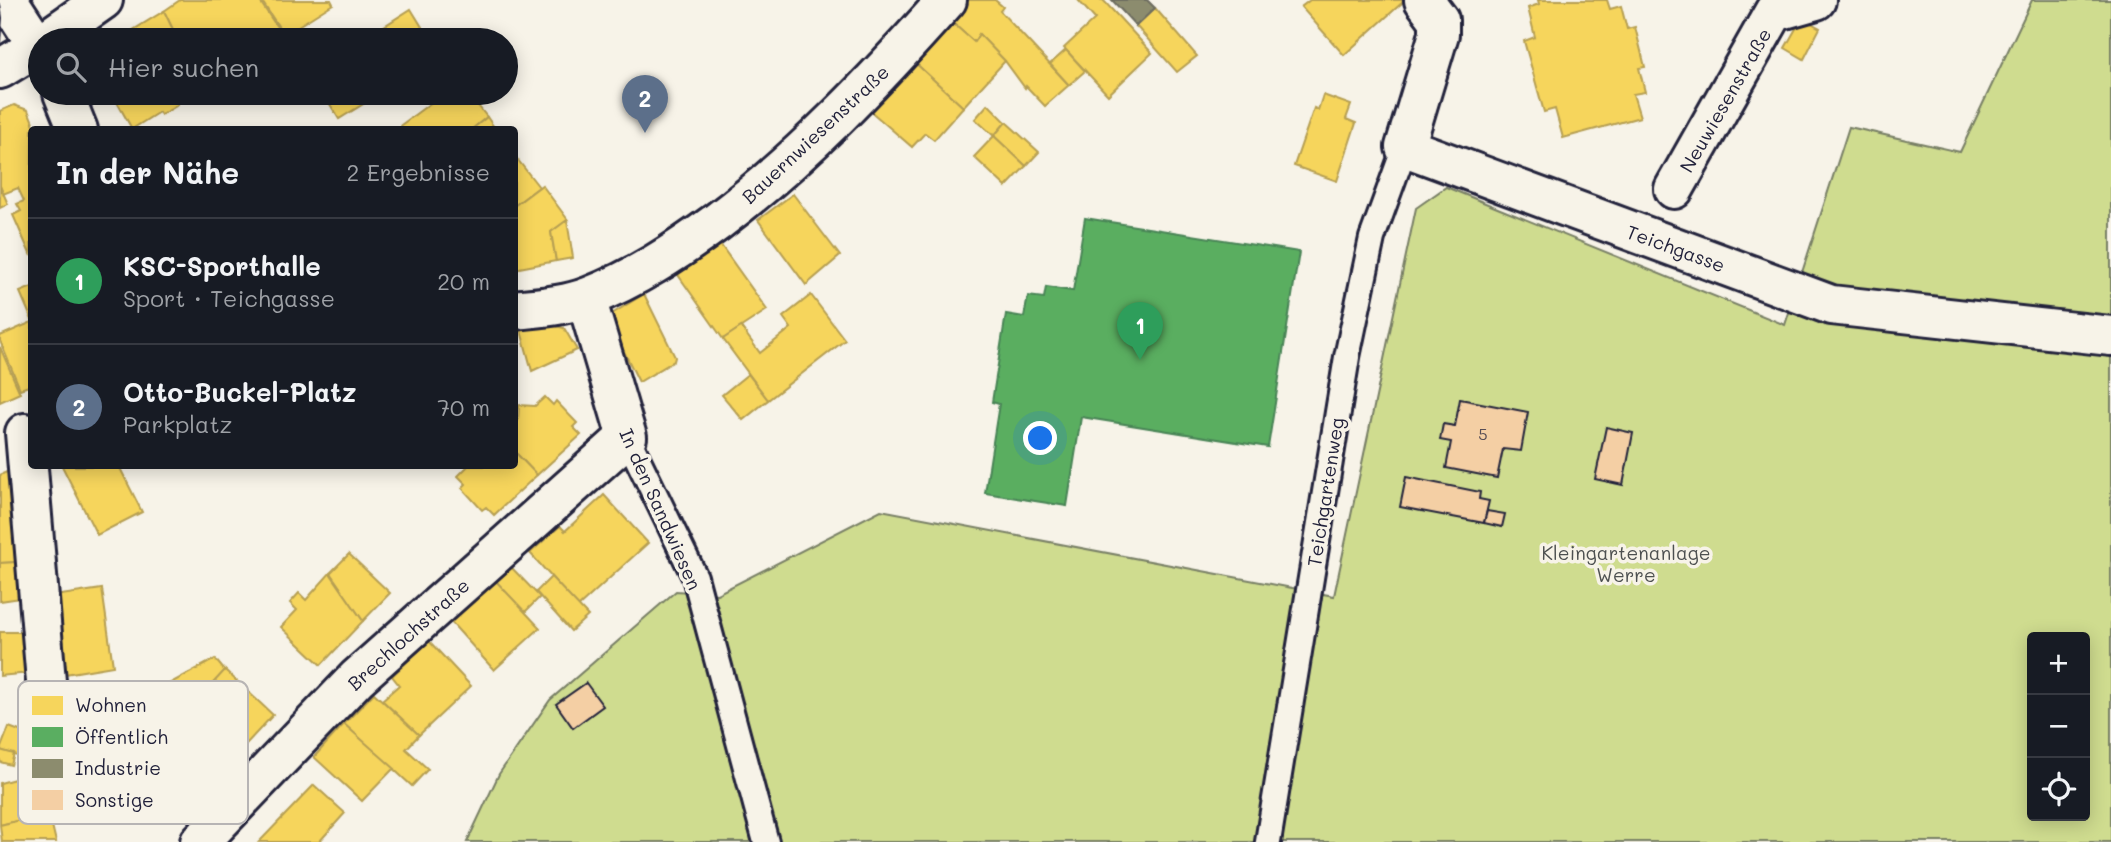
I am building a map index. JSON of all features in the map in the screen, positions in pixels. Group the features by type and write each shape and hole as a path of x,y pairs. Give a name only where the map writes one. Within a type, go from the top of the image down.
{"street":[{"path":"8,0 28,28"},
{"path":"65,28 103,0"},
{"name":"Bauernwiesenstraße","path":"518,310 556,306 586,298 635,277 685,246 780,172 838,118 947,0"},
{"path":"1405,147 1439,34 1439,20 1424,0"},
{"name":"Neuwiesenstraße","path":"1674,189 1774,12 1816,0"},
{"path":"0,69 28,53"},
{"path":"68,105 76,126"},
{"name":"Teichgasse","path":"1405,147 1831,305 2111,336"},
{"name":"In den Sandwiesen","path":"586,298 627,437"},
{"path":"19,437 45,681"},
{"name":"Brechlochstraße","path":"248,792 357,678 627,437"},
{"name":"Brechlochstraße","path":"200,842 217,824"}],"lane":[{"name":"Teichgartenweg","path":"1268,842 1347,357 1372,238 1405,147"},
{"name":"In den Sandwiesen","path":"627,437 695,577 766,842"}],"green space":[{"name":"Kleingartenanlage Werre","path":"2032,0 2111,0 2111,842 467,842 499,774 550,700 676,591 717,594 881,510 1334,596 1416,208 1446,187 1785,325 1849,127 1960,152"}],"building: Wohnen":[{"path":"180,0 259,0 278,28 172,28 164,11"},
{"path":"261,0 331,0 333,4 295,28 279,28"},
{"path":"962,0 995,0 1003,7 1000,11 1069,85 1045,106 1026,86 1025,88 1005,61 979,34 974,42 946,17"},
{"path":"1078,0 1103,0 1152,53 1108,95 1064,48 1095,19"},
{"path":"1310,0 1403,2 1344,55 1301,7"},
{"path":"1538,0 1607,0 1610,9 1621,6 1627,29 1635,27 1645,67 1639,68 1645,92 1633,94 1640,117 1563,138 1555,109 1544,112 1524,41 1535,37 1528,8 1539,4"},
{"path":"1155,8 1197,56 1177,72 1136,26"},
{"path":"411,9 423,28 381,28"},
{"path":"164,11 172,28 136,28"},
{"path":"946,17 974,42 979,34 1005,61 963,107 911,59"},
{"path":"1802,18 1820,28 1804,59 1785,48"},
{"path":"1066,50 1085,71 1069,85 1050,64"},
{"path":"911,59 963,107 934,140 925,133 912,147 868,109"},
{"path":"1323,95 1351,105 1346,119 1356,123 1337,181 1294,166 1314,108 1318,110"},
{"path":"988,104 1006,122 994,136 975,119"},
{"path":"14,105 28,110 34,126 28,126 28,249 13,215 21,211 17,204 24,201 18,188 3,194 0,186 0,111"},
{"path":"119,105 178,105 161,115 159,112 137,126 130,126"},
{"path":"330,105 362,105 339,119"},
{"path":"428,105 478,105 487,117 476,126 401,125"},
{"path":"487,117 493,126 476,126"},
{"path":"1006,122 1039,152 1026,166 994,136"},
{"path":"994,136 1026,166 1006,187 974,157"},
{"path":"518,160 539,187 518,203"},
{"path":"542,185 568,220 551,232 556,261 518,268 518,203"},
{"path":"0,186 8,204 0,208"},
{"path":"793,194 840,256 806,285 758,220"},
{"path":"567,220 573,258 556,261 551,232"},
{"path":"720,244 767,310 723,339 676,272"},
{"path":"28,289 28,311 20,292"},
{"path":"644,294 675,357 674,361 639,382 607,317"},
{"path":"811,295 845,340 768,400 723,339 741,327 760,353 791,328 783,317"},
{"path":"28,324 28,386 20,389 0,336"},
{"path":"546,324 564,328 577,350 532,371 520,327"},
{"path":"0,347 20,393 0,402"},
{"path":"748,374 768,400 743,420 722,395"},
{"path":"545,397 553,405 556,401 577,423 573,427 581,435 537,475 518,455 519,405 535,406"},
{"path":"518,455 537,475 494,515 486,507 482,510 462,488 466,484 458,476 465,469 518,469"},
{"path":"64,469 120,469 142,512 97,535"},
{"path":"9,471 18,562 0,563 0,475"},
{"path":"604,495 648,543 578,607 530,553 560,526 565,531"},
{"path":"349,554 390,593 363,621 330,573"},
{"path":"18,562 21,598 0,601 0,563"},
{"path":"511,567 540,597 525,612 496,582"},
{"path":"330,573 363,621 321,665 281,627 297,610 290,603 299,593 306,600"},
{"path":"551,577 588,616 571,631 536,592"},
{"path":"495,580 540,628 494,670 450,621"},
{"path":"102,589 113,666 65,674 54,596"},
{"path":"0,632 25,632 29,673 0,676"},
{"path":"429,641 471,686 419,735 382,700 399,685 392,676"},
{"path":"215,659 225,671 216,681 174,681"},
{"path":"225,670 237,681 215,681"},
{"path":"248,692 273,715 248,742"},
{"path":"374,693 419,735 406,749 428,769 412,786 344,724"},
{"path":"344,724 394,768 362,801 314,757"},
{"path":"9,727 18,730 18,756 0,750"},
{"path":"0,750 14,754 11,765 0,762"},
{"path":"18,778 18,821 0,825 0,783"},
{"path":"314,785 345,813 319,842 259,842"},
{"path":"18,821 18,824 52,824 56,842 2,842 0,825"}],"building: Öffentlich":[{"path":"1085,218 1299,252 1268,447 1081,417 1067,506 985,493 999,404 992,402 1006,314 1024,317 1028,296 1044,298 1046,287 1073,291"}],"building: Industrie":[{"path":"1112,0 1147,0 1155,8 1136,26"}],"building: Sonstige":[{"path":"1460,399 1528,412 1521,451 1503,449 1497,478 1446,468 1451,442 1440,440 1443,424 1455,426"},
{"path":"1606,427 1633,433 1623,485 1595,479"},
{"path":"1406,477 1480,492 1479,499 1489,501 1484,523 1400,507"},
{"path":"1487,511 1505,514 1502,527 1484,523"},
{"path":"586,683 603,706 573,728 556,704"}],"tram line":[{"path":"0,5 0,42"}],"place":[{"name":"Otto-Buckel-Platz","path":"645,133"},
{"name":"KSC-Sporthalle","path":"1140,360"}]}
